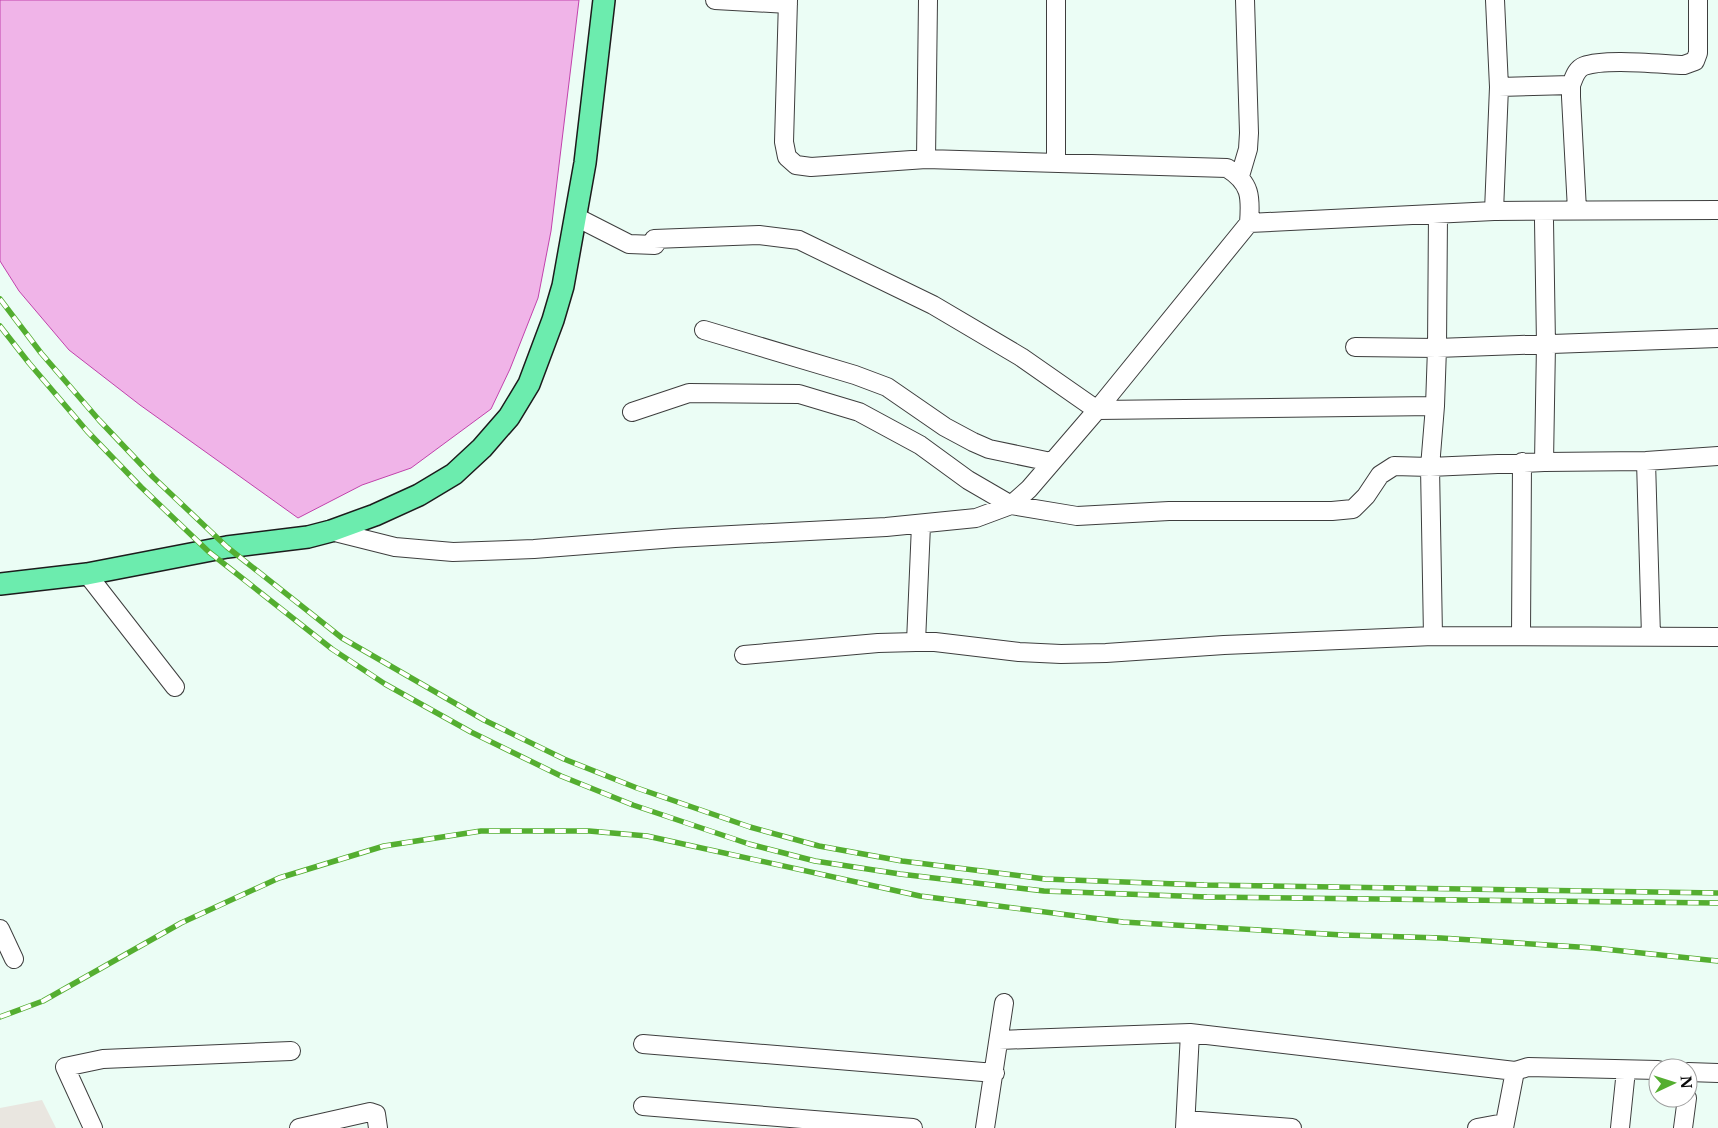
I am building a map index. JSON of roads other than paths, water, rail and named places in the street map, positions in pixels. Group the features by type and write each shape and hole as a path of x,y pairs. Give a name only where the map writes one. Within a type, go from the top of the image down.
{"main road":[{"path":"0,584 87,574 227,547 308,537 331,531 375,515 410,499 454,474 482,448 509,417 529,384 553,320 563,286 585,163 604,0"}],"street":[{"path":"331,531 395,547 453,552 534,549 675,538 921,525 976,518 1011,505 1040,476 1097,410 1249,223 1250,205 1248,191 1240,176 1228,168 926,158 811,167 796,165 787,158 784,142 788,2 715,0"},
{"path":"926,158 928,0"},
{"path":"1056,0 1056,162"},
{"path":"1240,176 1248,150 1249,133 1245,0"},
{"path":"1494,211 1499,87 1495,0"},
{"path":"1577,210 1571,97 1571,85 1575,74 1582,66 1607,62 1684,65 1695,61 1698,52 1698,0"},
{"path":"1499,87 1571,85"},
{"path":"1249,223 1494,211 1718,210"},
{"path":"1433,636 1430,467 1437,348 1438,214"},
{"path":"576,217 629,244 759,235 800,240 933,304 1021,357 1097,410 1435,406"},
{"path":"1544,221 1546,344 1544,462"},
{"path":"704,330 855,376 887,388 946,427 1040,476"},
{"path":"1355,347 1437,348 1718,338"},
{"path":"632,412 689,393 799,394 858,412 920,445 968,480 1011,505 1077,516 1169,511 1332,511 1353,509 1366,496 1380,476 1394,466 1430,467 1522,462 1646,461 1718,456"},
{"path":"1646,461 1651,636"},
{"path":"1521,636 1522,462"},
{"path":"916,642 921,525"},
{"path":"87,574 175,687"},
{"path":"744,655 878,643 916,642 935,642 1019,652 1106,654 1234,644 1433,636 1718,637"},
{"path":"0,930 14,959"},
{"path":"985,1128 995,1073 1004,1003"},
{"path":"999,1040 1190,1033 1514,1071 1528,1067 1648,1070"},
{"path":"1190,1033 1185,1124 1292,1128"},
{"path":"643,1044 995,1073"},
{"path":"93,1128 65,1067 103,1059 291,1051"},
{"path":"1620,1128 1626,1070"},
{"path":"1476,1128 1504,1126 1514,1071"},
{"path":"1698,1073 1718,1074"},
{"path":"643,1106 913,1128"},
{"path":"1683,1128 1686,1108"},
{"path":"298,1128 370,1112 376,1114 378,1128"}],"railway":[{"path":"0,299 41,353 99,420 153,477 227,547 342,638 484,720 564,759 637,788 750,827 819,846 902,861 1045,879 1204,885 1718,893"},
{"path":"0,326 87,431 141,487 209,552 332,649 385,684 471,732 561,776 633,805 749,844 815,861 900,874 1044,891 1207,897 1718,903"},
{"path":"0,1017 43,1001 181,923 279,878 384,846 481,831 589,831 647,836 920,896 1123,922 1343,935 1441,938 1594,948 1718,961"}]}
